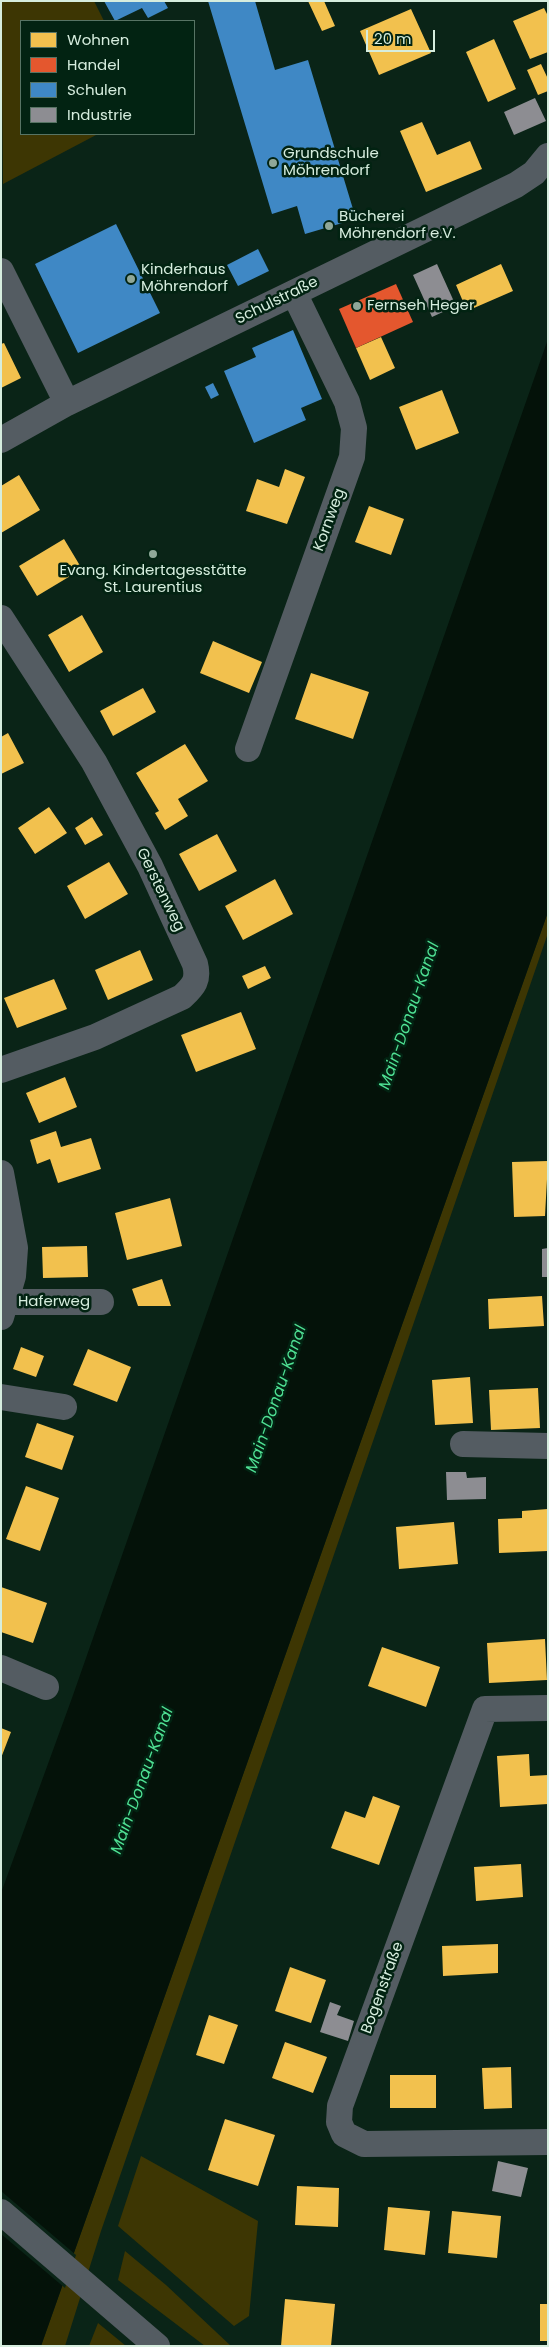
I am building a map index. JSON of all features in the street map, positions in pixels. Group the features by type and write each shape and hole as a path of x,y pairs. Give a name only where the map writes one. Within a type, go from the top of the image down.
{"street":[{"name":"Schulstraße","path":"1,440 66,402 516,185 534,174 548,156"},
{"path":"1,270 66,402"},
{"name":"Kornweg","path":"248,749 352,457 354,428 347,402 294,293"},
{"name":"Gerstenweg","path":"1,618 94,762 150,866 195,964 198,975 193,987 182,997 95,1037 1,1070"},
{"name":"Haferweg","path":"1,1173 15,1248 13,1276 4,1310 101,1302"},
{"path":"1,1397 64,1407"},
{"path":"463,1444 548,1446"},
{"path":"1,1668 46,1687"},
{"name":"Bogenstraße","path":"548,1708 485,1709 340,2106 339,2122 344,2134 364,2144 548,2142"},
{"path":"1,2212 156,2346"}],"shaded area":[{"path":"1,1 94,1 104,20 20,20 20,135 96,135 3,184"},
{"path":"548,912 548,933 101,2231 65,2346 41,2346"},
{"path":"141,2156 258,2221 249,2316 234,2326 118,2226"},
{"path":"125,2251 166,2285 231,2346 205,2346 118,2280"},
{"path":"98,2323 126,2346 89,2346"}],"water":[{"name":"Main-Donau-Kanal","path":"548,339 548,912 41,2346 1,2346 1,1893 72,1698"}],"pier":[{"path":"1,2191 76,2255 65,2288 1,2234"}],"building: Wohnen":[{"path":"308,1 324,1 335,26 322,31"},
{"path":"544,8 548,16 548,52 530,59 513,21"},
{"path":"411,9 431,53 379,75 360,31"},
{"path":"494,39 516,89 488,102 466,52"},
{"path":"541,64 548,79 548,91 538,95 527,70"},
{"path":"422,122 437,155 470,141 482,169 426,192 400,131"},
{"path":"501,264 513,291 467,311 456,285"},
{"path":"381,337 395,368 370,380 356,348"},
{"path":"4,343 21,378 1,388 1,344"},
{"path":"442,390 459,433 416,450 399,407"},
{"path":"285,469 305,477 287,524 246,511 257,479 279,487"},
{"path":"19,475 40,510 1,533 1,486"},
{"path":"369,506 404,519 391,555 355,542"},
{"path":"64,539 82,569 37,596 19,566"},
{"path":"82,615 103,652 69,672 48,635"},
{"path":"213,641 262,662 249,693 200,673"},
{"path":"311,673 369,692 353,739 295,719"},
{"path":"143,688 156,712 113,736 100,711"},
{"path":"8,733 24,763 1,774 1,737"},
{"path":"185,744 208,781 178,799 188,816 165,830 155,813 159,811 136,773"},
{"path":"49,807 67,833 35,854 18,828"},
{"path":"92,817 103,835 85,845 75,828"},
{"path":"217,834 237,871 199,891 179,854"},
{"path":"109,862 128,894 85,919 67,886"},
{"path":"275,879 293,914 243,940 225,906"},
{"path":"140,950 153,980 108,1000 95,970"},
{"path":"265,966 271,978 248,989 242,976"},
{"path":"54,979 67,1009 17,1028 4,998"},
{"path":"241,1012 256,1049 196,1072 181,1035"},
{"path":"65,1077 77,1107 39,1123 26,1093"},
{"path":"56,1131 61,1147 91,1138 101,1169 58,1183 50,1159 37,1164 30,1140"},
{"path":"548,1161 545,1216 514,1217 512,1162"},
{"path":"170,1198 182,1246 127,1260 115,1213"},
{"path":"87,1246 88,1277 43,1278 42,1247"},
{"path":"162,1279 171,1306 138,1306 132,1289"},
{"path":"542,1296 544,1326 489,1329 488,1299"},
{"path":"21,1347 44,1356 36,1377 13,1369"},
{"path":"88,1349 131,1367 117,1402 73,1385"},
{"path":"470,1377 473,1423 435,1425 432,1380"},
{"path":"538,1388 540,1428 491,1430 489,1390"},
{"path":"37,1423 74,1436 62,1470 25,1457"},
{"path":"26,1486 59,1498 40,1551 6,1539"},
{"path":"548,1509 548,1551 499,1553 498,1519 522,1518 522,1511"},
{"path":"454,1522 458,1564 399,1569 396,1527"},
{"path":"1,1587 47,1603 33,1643 1,1632"},
{"path":"545,1639 547,1680 489,1683 487,1643"},
{"path":"382,1647 440,1667 426,1707 368,1686"},
{"path":"1,1728 11,1732 1,1758"},
{"path":"529,1754 530,1776 548,1775 548,1804 500,1807 497,1756"},
{"path":"373,1796 400,1806 379,1865 331,1848 345,1811 365,1818"},
{"path":"521,1864 523,1897 476,1901 474,1867"},
{"path":"498,1944 498,1973 443,1976 442,1946"},
{"path":"290,1967 326,1980 311,2023 275,2011"},
{"path":"209,2015 238,2025 224,2064 196,2055"},
{"path":"285,2042 327,2057 313,2093 272,2078"},
{"path":"511,2067 512,2108 484,2109 482,2068"},
{"path":"390,2075 436,2075 436,2108 390,2108"},
{"path":"225,2119 275,2135 258,2186 208,2170"},
{"path":"297,2186 339,2188 338,2227 295,2225"},
{"path":"388,2207 430,2211 425,2255 384,2250"},
{"path":"452,2211 501,2216 497,2258 448,2253"},
{"path":"285,2299 335,2304 331,2346 281,2346"},
{"path":"540,2304 548,2304 548,2341 540,2341"}],"building: Handel":[{"path":"396,284 413,322 356,348 339,309"}],"building: Schulen":[{"path":"104,1 164,1 168,8 148,18 142,8 114,20"},
{"path":"208,1 255,1 275,70 308,60 356,219 305,234 297,206 272,214"},
{"path":"116,224 160,313 78,353 35,264"},
{"path":"258,249 269,271 238,286 227,265"},
{"path":"293,330 322,399 301,408 306,420 254,443 224,371 256,357 252,348"},
{"path":"213,383 219,395 211,399 205,387"}],"building: Industrie":[{"path":"535,98 546,121 514,135 504,112"},
{"path":"437,264 456,306 432,317 413,275"},
{"path":"548,1248 548,1277 542,1277 542,1249"},
{"path":"446,1472 466,1472 467,1478 486,1477 486,1499 447,1500"},
{"path":"330,2002 341,2006 337,2015 354,2021 348,2041 320,2032"},
{"path":"498,2161 528,2168 521,2197 492,2191"}],"place":[{"name":"Grundschule Möhrendorf","path":"273,163"},
{"name":"Bücherei Möhrendorf e.V.","path":"329,226"},
{"name":"Kinderhaus Möhrendorf","path":"131,279"},
{"name":"Fernseh Heger","path":"357,306"},
{"name":"Evang. Kindertagesstätte St. Laurentius","path":"153,554"}]}
